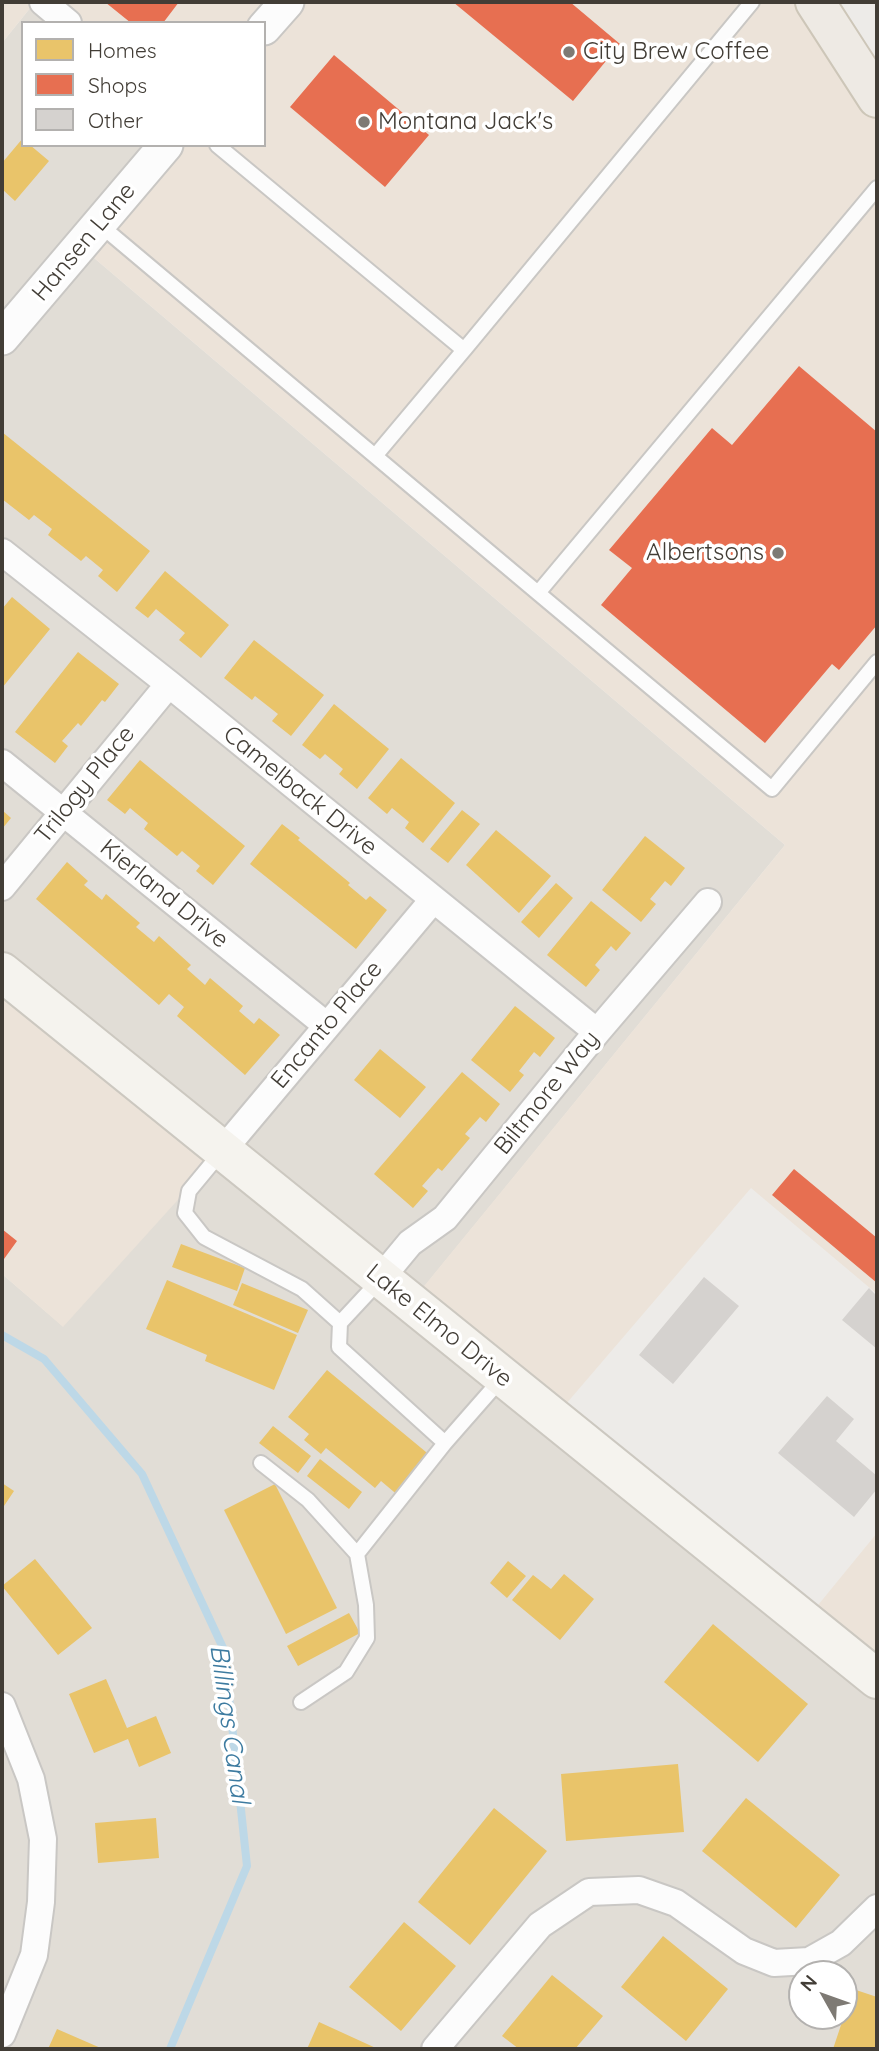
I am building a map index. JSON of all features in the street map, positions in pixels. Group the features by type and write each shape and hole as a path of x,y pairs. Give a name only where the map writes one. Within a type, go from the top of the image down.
{"main road":[{"path":"815,2 877,98"},
{"name":"Lake Elmo Drive","path":"2,972 877,1679"}],"street":[{"path":"43,2 66,21"},
{"path":"266,26 287,2"},
{"name":"Hansen Lane","path":"2,338 164,147"},
{"name":"Camelback Drive","path":"2,552 169,684 597,1032"},
{"name":"Trilogy Place","path":"2,887 169,684"},
{"name":"Kierland Drive","path":"2,763 326,1025"},
{"name":"Encanto Place","path":"223,1150 433,900"},
{"name":"Biltmore Way","path":"381,1278 410,1243 445,1218 597,1032 708,902"},
{"path":"2,1706 31,1779 43,1839 41,1902 34,1955 2,2034"},
{"path":"435,2049 540,1925 589,1892 639,1889 677,1903 744,1951 774,1963 809,1961 841,1942 877,1908"}],"lane":[{"path":"375,456 752,2"},
{"path":"219,147 464,350"},
{"path":"538,593 877,188"},
{"path":"99,223 772,789 877,662"},
{"path":"223,1150 189,1191 185,1213 204,1237 302,1289 340,1323"},
{"path":"381,1278 340,1323 339,1347 446,1443"},
{"path":"356,1554 503,1377"},
{"path":"261,1463 308,1500 356,1554 366,1605 367,1639 346,1672 301,1702"}],"shaded area":[{"path":"2,2 35,2 2,43"},
{"path":"35,2 65,21 21,21 21,147 164,147 80,246 785,845 411,1303 877,1680 877,2049 2,2049 2,1274 63,1326 2,972 2,43"},
{"path":"43,2 815,2 877,98 877,1294 751,1188 554,1418 411,1302 785,845 80,246 163,147 266,147 266,21 66,21"},
{"path":"2,972 223,1150 63,1327 2,1274"},
{"path":"877,1533 877,1679 805,1621"}],"building: Homes":[{"path":"21,140 21,147 32,147 49,161 15,201 2,189 2,163"},
{"path":"2,432 150,551 117,592 98,576 103,570 86,556 81,561 48,535 52,529 34,515 29,520 2,499"},
{"path":"165,571 229,625 201,658 179,640 185,633 156,609 148,618 135,608"},
{"path":"12,597 50,629 2,688 2,609"},
{"path":"254,640 324,695 291,736 272,721 278,714 255,696 252,700 224,678"},
{"path":"78,652 119,684 81,726 78,723 62,741 68,746 55,763 15,732"},
{"path":"334,704 389,749 357,789 339,774 343,769 325,754 320,759 302,745"},
{"path":"401,758 455,803 423,843 405,828 409,822 392,808 387,814 368,798"},
{"path":"140,760 245,846 213,885 196,871 200,866 182,851 177,856 144,829 148,823 130,808 125,814 107,800"},
{"path":"2,810 11,818 2,829"},
{"path":"462,810 480,824 448,863 430,849"},
{"path":"282,824 366,900 370,896 387,910 356,949 250,864"},
{"path":"496,830 551,876 519,913 466,865"},
{"path":"645,836 685,868 671,886 665,881 650,899 656,904 641,922 602,890"},
{"path":"67,862 88,881 84,885 102,900 106,894 140,923 136,927 154,942 159,936 191,965 187,969 205,985 210,978 243,1006 239,1011 254,1024 259,1018 280,1035 245,1075 177,1016 184,1007 169,994 159,1005 36,899"},
{"path":"556,883 573,898 539,938 521,922"},
{"path":"591,901 631,933 616,951 611,946 595,965 600,970 586,987 547,955"},
{"path":"515,1006 555,1038 540,1057 534,1052 519,1071 524,1075 510,1092 471,1060"},
{"path":"380,1049 426,1087 400,1118 354,1080"},
{"path":"462,1072 500,1104 486,1122 480,1117 465,1134 470,1138 442,1171 438,1168 422,1186 428,1191 413,1208 374,1174"},
{"path":"181,1244 245,1268 237,1291 172,1267"},
{"path":"167,1280 297,1335 274,1390 205,1361 207,1355 146,1329"},
{"path":"242,1283 308,1310 298,1333 233,1305"},
{"path":"327,1370 432,1457 400,1497 381,1481 375,1488 326,1448 321,1454 304,1440 309,1434 288,1417"},
{"path":"273,1426 311,1456 298,1473 259,1443"},
{"path":"320,1459 362,1492 349,1509 307,1476"},
{"path":"2,1483 14,1491 2,1509"},
{"path":"275,1484 337,1608 286,1634 224,1510"},
{"path":"35,1559 92,1628 58,1655 2,1586"},
{"path":"508,1561 526,1576 507,1598 490,1583"},
{"path":"564,1574 594,1599 560,1640 512,1600 533,1575 551,1589"},
{"path":"349,1613 360,1633 298,1666 287,1646"},
{"path":"713,1624 808,1704 758,1762 664,1682"},
{"path":"106,1679 127,1728 156,1716 171,1753 139,1767 128,1739 94,1753 69,1694"},
{"path":"678,1764 684,1832 566,1841 561,1774"},
{"path":"746,1798 840,1875 796,1928 702,1851"},
{"path":"494,1808 547,1851 470,1945 418,1902"},
{"path":"156,1818 159,1858 98,1863 95,1823"},
{"path":"404,1922 456,1966 401,2031 349,1987"},
{"path":"663,1936 728,1989 686,2041 621,1987"},
{"path":"552,1975 603,2016 575,2049 519,2049 502,2036"},
{"path":"858,1991 877,1997 877,2049 833,2049 839,2030 858,2030"},
{"path":"319,2022 378,2049 307,2049"},
{"path":"57,2029 103,2049 48,2049"}],"building: Shops":[{"path":"105,2 179,2 165,21 129,21"},
{"path":"453,2 570,2 620,44 573,101"},
{"path":"334,55 429,135 385,187 290,107"},
{"path":"799,366 877,432 877,625 839,670 832,664 765,743 601,605 632,568 609,550 712,428 732,445"},
{"path":"794,1169 877,1238 877,1283 772,1195"},
{"path":"2,1229 17,1241 4,1259 2,1257"}],"building: Other":[{"path":"704,1277 739,1306 673,1384 639,1355"},
{"path":"869,1288 877,1296 877,1349 842,1320"},
{"path":"827,1396 854,1419 836,1441 877,1476 877,1489 854,1517 778,1453"}],"waterway":[{"name":"Billings Canal","path":"2,1335 44,1359 142,1474 224,1650 247,1866 170,2049"}],"place":[{"name":"City Brew Coffee","path":"569,52"},
{"name":"Montana Jack's","path":"364,122"},
{"name":"Albertsons","path":"778,553"}]}
